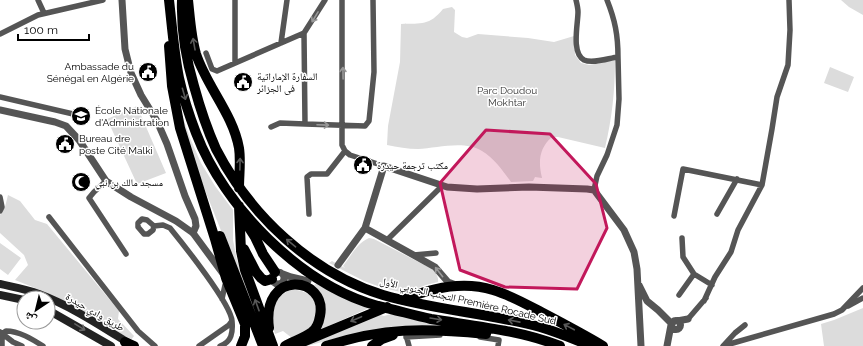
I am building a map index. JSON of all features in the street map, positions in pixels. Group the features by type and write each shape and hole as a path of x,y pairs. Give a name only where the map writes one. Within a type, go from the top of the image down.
{"highway":[{"name":"التجنب الجنوبي الأول Première Rocade Sud","path":"169,0 179,77 196,133 233,201 242,221 267,238 308,272 353,297 398,311 521,334 560,346"},
{"path":"169,0 169,52 172,86 180,128 227,281 245,324 246,336 241,346"},
{"name":"التجنب الجنوبي الأول Première Rocade Sud","path":"182,0 181,12 186,53 195,93 212,140 232,177 276,230 322,267 336,270 360,287 419,304 536,326 591,346"},
{"path":"188,0 196,54 229,119 239,149 244,249 260,278 265,281 279,279 309,289 315,293 321,305 321,314 318,323 312,332 285,346"},
{"path":"190,160 268,345"},
{"path":"242,221 241,251 244,270 268,345"},
{"path":"242,221 255,237 263,254 279,279"},
{"path":"268,345 269,305 279,279"},
{"path":"293,346 411,297 441,288 466,286 487,288 506,294 574,329 603,346"},
{"path":"326,346 372,333 399,330 437,330 494,334 557,346"},
{"path":"372,346 382,339 437,330"}],"main road":[{"name":"طريق وادي حيدرة","path":"0,284 29,290 48,297 83,315 130,345"},
{"path":"0,295 16,298"},
{"name":"طريق وادي حيدرة","path":"56,315 111,346"}],"street":[{"path":"38,0 44,13"},
{"path":"0,34 44,13 103,0"},
{"path":"122,0 124,49 131,73 141,95 157,121 167,144 185,196 195,219 196,226 193,233"},
{"path":"235,0 235,63"},
{"path":"281,43 287,0"},
{"path":"305,124 304,33 325,0"},
{"path":"342,0 342,145 345,151 350,155 442,186 477,189 540,188 594,190 624,230 629,239 636,261 638,269 641,346"},
{"path":"271,127 280,123 365,126 369,121 374,72 373,0"},
{"path":"576,0 578,11 576,43 578,54 584,60 592,61 618,57"},
{"path":"594,190 597,176 607,155 617,125 619,99 618,39 614,19 607,0"},
{"path":"675,324 688,319 714,285 715,277 732,252 738,230 762,185 777,97 788,65 790,30 789,0"},
{"path":"206,53 211,66 215,71 304,33"},
{"path":"0,97 86,117"},
{"path":"0,110 55,122 66,126 80,140 106,181 131,197 176,221 193,233 227,281 222,299"},
{"path":"309,214 307,177 310,174 327,174 345,151"},
{"path":"336,270 365,228 384,166"},
{"path":"674,216 683,169 762,185"},
{"path":"717,214 737,179"},
{"path":"106,181 89,198 126,254"},
{"path":"387,240 442,186"},
{"path":"0,197 2,204 0,211"},
{"path":"49,217 138,331 155,346"},
{"path":"154,226 163,225 170,228 230,312 232,321 231,337 227,342 220,346"},
{"path":"365,228 435,267 448,282 466,286"},
{"path":"682,238 683,257 694,274 714,285"},
{"path":"413,255 436,253"},
{"path":"679,295 694,274"},
{"path":"638,283 647,301 675,324"},
{"path":"842,310 863,288"},
{"path":"725,346 834,314 863,298"},
{"path":"641,325 647,301"},
{"path":"203,346 209,339 228,326 232,321"},
{"path":"669,343 675,324"},
{"path":"725,346 735,333 745,325"},
{"path":"1,333 6,331 17,333 32,339 43,346"},
{"path":"1,333 2,346"},
{"path":"1,333 13,342 22,346"},
{"path":"409,346 406,335 476,337 499,340 498,346"}],"highlighted area":[{"path":"486,130 550,134 596,184 607,228 577,289 505,287 460,270 440,183"}],"green space":[{"path":"841,0 863,0 863,15 849,7"},
{"name":"Parc Doudou Mokhtar","path":"452,7 455,10 454,32 462,37 467,38 478,34 528,38 554,42 574,36 575,55 581,63 589,65 615,60 613,104 605,148 558,137 552,137 544,146 542,151 540,166 542,178 535,177 533,181 511,182 490,157 475,148 459,145 414,149 387,145 388,126 400,62 401,24 429,21 443,9"},
{"path":"830,67 854,77 848,92 824,83"},
{"path":"137,106 166,173 137,184 107,119"},
{"path":"181,112 201,163 215,186 233,210 233,240 237,260 267,343 266,344 191,155"},
{"path":"8,195 20,201 35,220 47,224 119,311 118,319 134,336 131,340 89,314 56,298 56,290 40,290 15,280 28,265 24,255 0,233 0,215 5,207"},
{"path":"369,238 374,239 432,269 437,276 438,282 405,293 383,288 364,281 329,263 332,261 345,268 343,266 354,250"},
{"path":"0,243 21,258 8,275 0,269"},
{"path":"317,283 369,308 315,332 318,290 314,285"},
{"path":"291,289 304,292 311,296 315,303 316,311 315,320 310,328 292,338 283,331 275,334 272,324 274,302 277,298"},
{"path":"863,308 863,346 824,346 821,324"},
{"path":"377,314 384,316 391,314 461,327 341,337 307,346 297,346"}],"place":[{"name":"Ambassade du Sénégal en Algérie","path":"148,72"},
{"name":"السفارة الإماراتية فى الجزائر","path":"243,82"},
{"name":"École Nationale d'Administration","path":"81,116"},
{"name":"Bureau dre poste Cité Malki","path":"65,144"},
{"name":"مكتب ترجمة حيدرة","path":"363,165"},
{"name":"مسجد مالك بن نبي","path":"81,182"}]}
